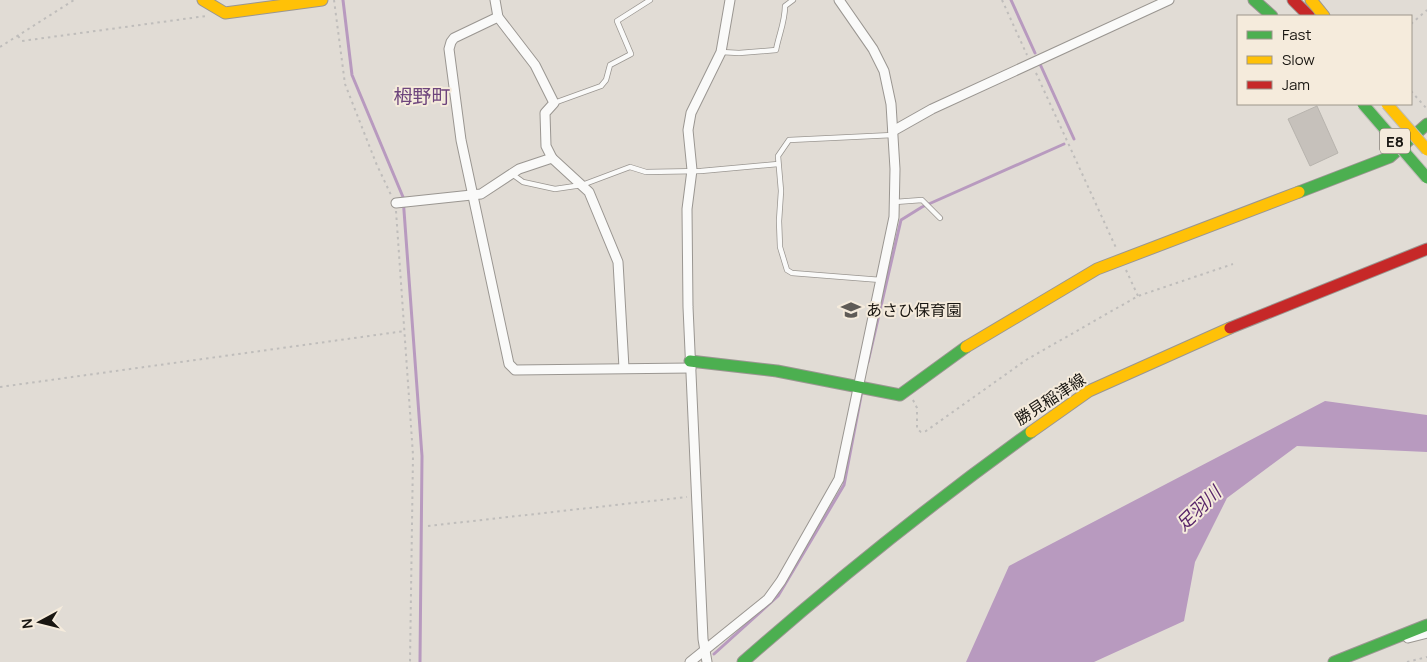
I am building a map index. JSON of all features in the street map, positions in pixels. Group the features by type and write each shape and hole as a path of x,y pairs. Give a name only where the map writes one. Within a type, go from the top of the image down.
{"main road":[{"path":"203,0 226,13 322,0"},
{"path":"1254,0 1271,15"},
{"path":"1268,0 1282,15"},
{"path":"1293,0 1308,15"},
{"path":"1311,0 1323,15"},
{"name":"E8","path":"1388,105 1427,150"},
{"path":"1397,105 1427,142"},
{"name":"E8","path":"1365,107 1427,178"},
{"path":"691,365 777,372 862,386 900,395 978,338 1097,269 1390,157 1427,124"},
{"name":"勝見稲津線","path":"743,662 796,615 966,478 1090,391 1200,340 1427,249"},
{"path":"1334,662 1427,624"}],"street":[{"path":"495,0 498,17 534,65 554,103 545,113 546,146 552,158 589,192 618,262 624,368"},
{"path":"707,662 696,496 691,365 687,208 692,170 688,130 691,113 721,52 730,0"},
{"path":"690,662 768,599 781,581 839,479 862,386 895,202 893,133 891,104 884,71 873,49 839,0"},
{"path":"893,133 932,109 1169,0"},
{"path":"498,17 454,38 449,49 461,140 509,364 516,370 691,365"},
{"path":"401,203 481,194 512,174 552,158"},
{"path":"1355,653 1427,633"}],"lane":[{"path":"554,103 601,86 606,80 610,65 631,54 617,21 650,0"},
{"path":"721,52 739,54 776,50 780,30 784,25 785,6 793,0"},
{"path":"880,280 792,273 787,270 780,247 781,191 778,156 789,140 893,133"},
{"path":"512,174 523,182 555,189 582,185 630,167 646,172 701,171 778,164"},
{"path":"895,202 924,202 940,218"}],"path":[{"path":"0,47 74,0"},
{"path":"334,0 345,84 376,163 401,203 405,331 413,455 410,662"},
{"path":"1002,0 1138,296"},
{"path":"1412,23 1427,10"},
{"path":"18,36 22,41 206,16"},
{"path":"1412,92 1427,109"},
{"path":"900,395 915,402 917,408 917,429 921,432 926,431 1026,360 1138,296 1233,264"},
{"path":"0,387 405,331"},
{"path":"428,526 696,496"},
{"path":"1407,662 1427,657"}],"water":[{"name":"足羽川","path":"1325,401 1427,415 1427,452 1297,446 1227,498 1195,562 1184,621 1094,662 966,662 1009,566"}],"building":[{"path":"1317,106 1338,153 1310,166 1288,119"}],"waterway":[{"path":"343,0 352,75 403,197 422,456 420,662"},
{"path":"1011,0 1035,53"},
{"path":"1040,64 1074,139"},
{"path":"868,362 901,220 922,207 1064,144"},
{"path":"714,654 778,596 844,485 862,391"}],"traffic: fast":[{"path":"1254,0 1271,15"},
{"path":"1364,105 1427,178"},
{"path":"1299,192 1390,157 1427,124"},
{"path":"690,361 777,371 900,395 966,347"},
{"path":"743,662 884,544 1031,432"},
{"path":"1334,662 1427,625"}],"traffic: slow":[{"path":"203,0 225,13 322,0"},
{"path":"1311,0 1323,15"},
{"path":"1388,105 1427,150"},
{"path":"966,347 1097,269 1299,192"},
{"path":"1031,432 1089,391 1230,328"}],"traffic: jam":[{"path":"1293,0 1308,15"},
{"path":"1230,328 1427,249"}],"place":[{"name":"あさひ保育園","path":"851,310"}],"district":[{"name":"栂野町","path":"422,96"}]}
